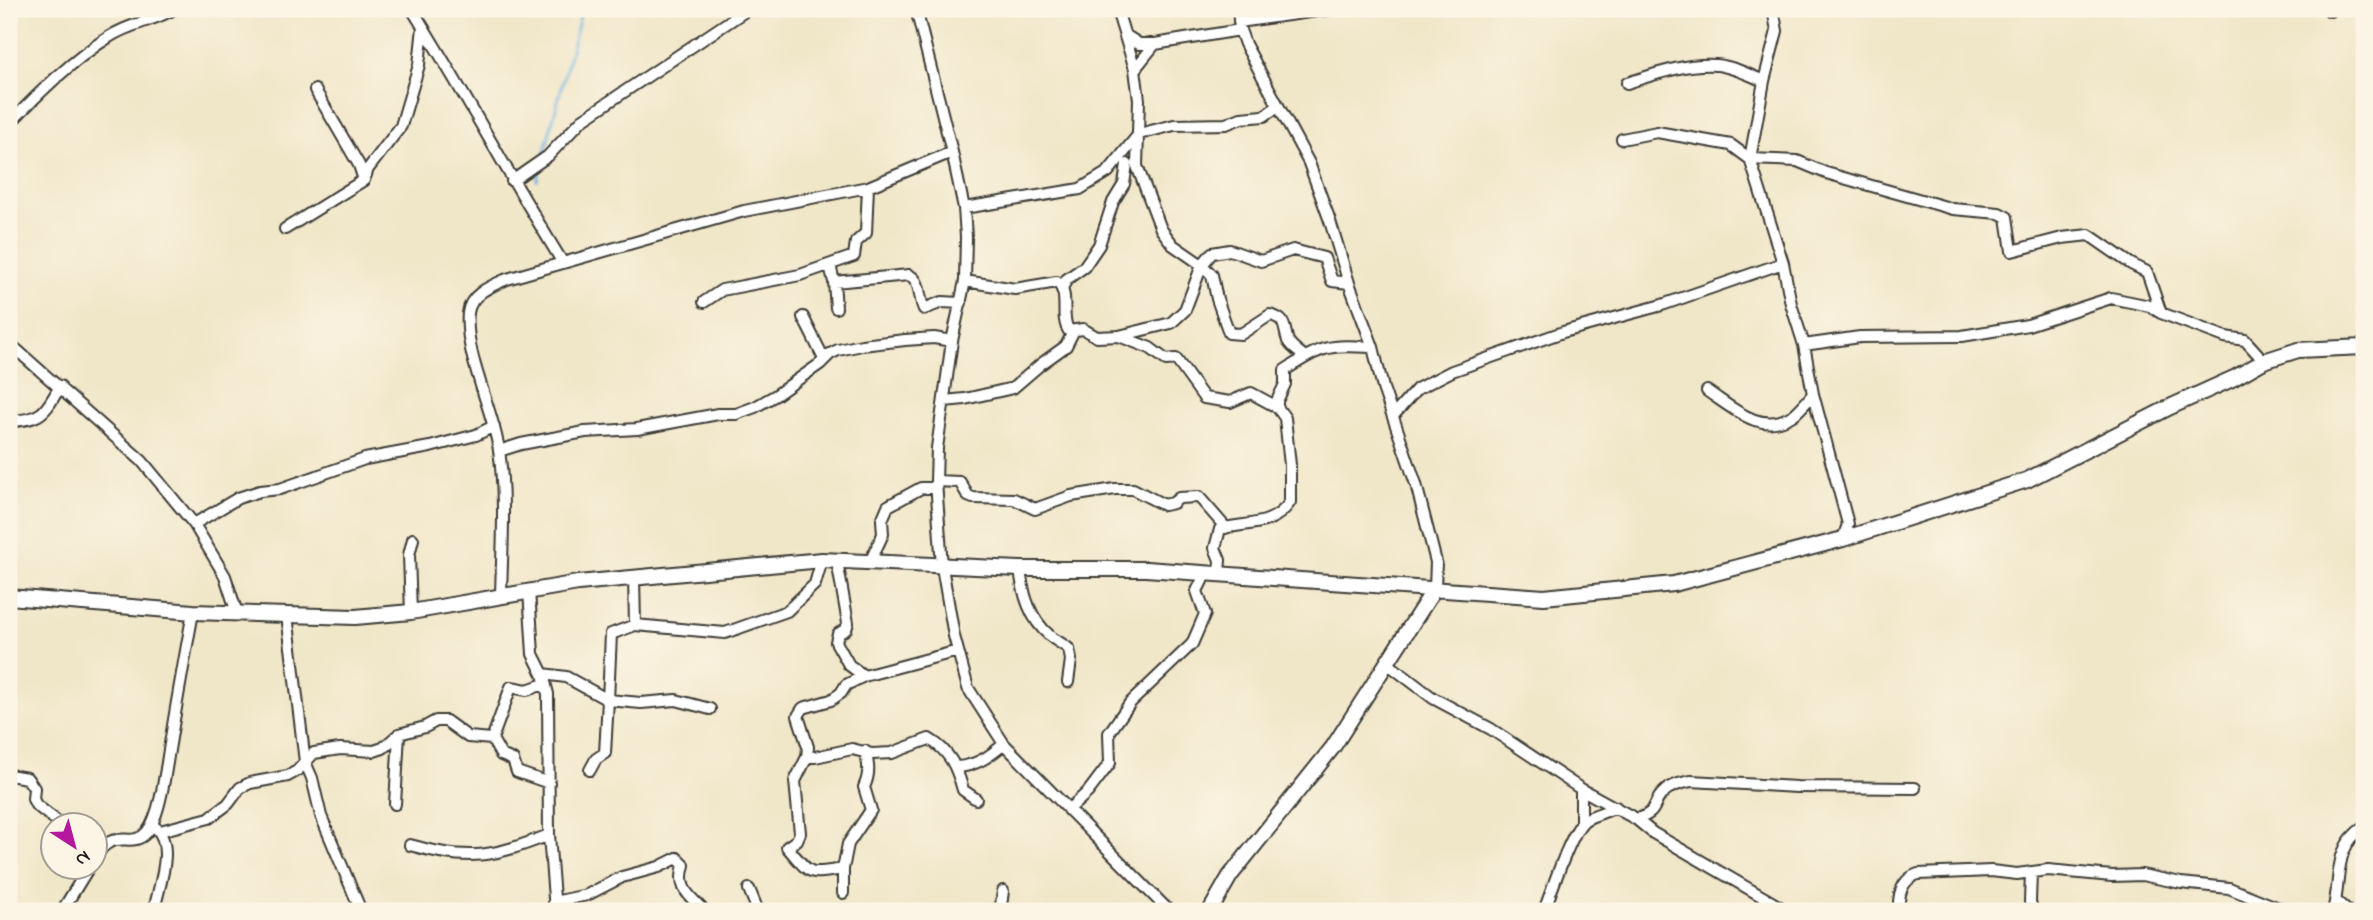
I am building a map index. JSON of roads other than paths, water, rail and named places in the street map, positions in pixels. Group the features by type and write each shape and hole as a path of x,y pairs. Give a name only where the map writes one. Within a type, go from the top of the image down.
{"main road":[{"path":"9,597 193,612 355,617 411,612 529,590 634,577 829,560 942,567 1146,569 1544,597 1674,584 1843,539 2027,480 2264,361 2298,350 2364,347"},
{"path":"1210,911 1230,876 1333,747 1435,588"}],"street":[{"path":"9,124 77,60 111,35 158,19 174,9"},
{"path":"412,9 469,101 512,181 564,263"},
{"path":"512,181 548,156 582,120 748,9"},
{"path":"916,9 964,208 965,281 952,341 937,448 936,485 942,567 968,688 1004,744 1169,911"},
{"path":"1062,288 1067,279 1084,267 1099,245 1114,202 1124,184 1127,164 1139,134 1135,69 1119,9"},
{"path":"1238,9 1240,26 1255,65 1309,163 1373,347 1420,496 1436,562 1435,588"},
{"path":"1125,35 1139,44 1155,44 1332,9"},
{"path":"1773,9 1777,31 1763,82 1750,159 1783,263 1791,304 1804,345 1812,394 1848,524 1843,539"},
{"path":"285,229 364,180 368,169 401,126 419,65 423,27"},
{"path":"1135,69 1155,44"},
{"path":"1627,83 1690,66 1717,65 1763,82"},
{"path":"315,90 359,165 364,180"},
{"path":"1139,134 1174,125 1226,124 1241,118 1264,116 1278,106"},
{"path":"1622,139 1657,132 1731,145 1750,159 1797,161 1826,173 1953,209 1998,213 2007,217 2012,251 2063,238 2088,235 2147,272 2161,313"},
{"path":"964,208 1080,189 1127,164 1139,134"},
{"path":"501,596 503,509 499,451 472,352 468,314 475,297 492,285 744,211 869,187 952,152"},
{"path":"1127,164 1161,229 1173,245 1212,275 1228,333 1241,334 1270,315 1279,317 1285,324 1289,343 1304,357"},
{"path":"704,302 722,290 800,275 854,256 856,242 866,233 869,187"},
{"path":"965,281 1015,289 1057,282 1062,288 1066,328 1073,332 1083,329 1097,337 1119,336 1171,323 1185,310 1202,265 1212,253 1230,250 1261,261 1293,250 1324,258 1332,281 1349,283"},
{"path":"1393,416 1417,389 1452,371 1563,332 1662,305 1783,263"},
{"path":"830,265 836,309"},
{"path":"834,282 909,275 914,277 918,284 924,309 942,302 961,303"},
{"path":"1804,345 1860,337 1962,336 2028,325 2111,298 2150,306 2161,313 2225,337 2245,340 2264,361"},
{"path":"803,317 824,359"},
{"path":"944,401 965,399 1013,387 1066,346 1073,332"},
{"path":"1068,810 1088,792 1110,763 1109,733 1130,703 1192,644 1205,614 1197,591 1213,573 1220,560 1215,548 1220,529 1247,527 1273,520 1290,502 1290,465 1285,418 1277,407 1251,393 1230,402 1204,398 1176,359 1166,359 1150,348 1119,336"},
{"path":"499,451 585,432 637,429 718,414 736,414 776,395 838,351 862,345 934,338 952,341"},
{"path":"9,343 142,461 194,524 225,576 237,613"},
{"path":"1277,407 1277,401 1286,384 1285,370 1304,357 1321,348 1373,347"},
{"path":"9,421 29,420 41,414 60,386"},
{"path":"1707,391 1749,419 1764,424 1794,414 1812,394"},
{"path":"48,407 72,398"},
{"path":"194,524 238,498 260,491 280,489 365,458 430,447 476,435 494,426"},
{"path":"870,562 883,534 882,520 888,506 921,488 960,482 968,496 973,498 1014,499 1035,509 1072,496 1115,489 1133,489 1164,505 1179,498 1199,496 1226,528"},
{"path":"411,612 409,555 413,539"},
{"path":"590,770 596,759 606,753 611,634 635,625 725,633 786,611 815,584 829,560"},
{"path":"829,560 848,623 846,629 838,634 836,642 849,665 864,676"},
{"path":"1020,569 1022,587 1034,618 1052,639 1069,649 1071,660 1068,682"},
{"path":"634,577 635,625"},
{"path":"529,590 533,654 548,694 549,835 554,906 587,895 622,877 659,867 677,858 684,865 680,878 684,890 704,911"},
{"path":"154,911 166,850 156,828 193,612"},
{"path":"287,615 306,762 321,816 361,911"},
{"path":"843,869 814,873 787,847 797,840 800,833 795,781 807,757 808,747 799,712 803,708 831,700 841,693 846,685 864,676 958,651"},
{"path":"1387,663 1433,698 1491,729 1581,789 1616,807 1653,832 1787,911"},
{"path":"549,783 517,772 513,760 501,755 492,739 511,687 527,690 544,679 566,677 608,700 641,703 676,700 710,709"},
{"path":"108,841 138,839 156,828 209,818 228,804 240,788 250,783 288,776 297,771 314,753 340,749 374,751 383,748 399,734 436,721 446,721 468,737 492,739"},
{"path":"395,804 399,734"},
{"path":"303,737 314,753"},
{"path":"807,757 852,749 872,754 892,753 929,739 938,745 957,767 963,790 976,799"},
{"path":"957,767 966,767 988,758 1004,744"},
{"path":"843,893 843,869 848,844 871,810 864,787 869,777 865,751"},
{"path":"9,775 27,778 34,788 33,799 36,805 44,811"},
{"path":"1636,819 1655,810 1663,792 1691,781 1797,787 1915,788"},
{"path":"1581,789 1581,824"},
{"path":"1544,911 1567,851 1581,824 1590,817 1616,807"},
{"path":"2347,911 2334,906 2341,855 2352,836 2364,827"},
{"path":"410,845 452,855 479,857 519,847 549,835"},
{"path":"1899,911 1901,888 1910,877 1918,874 2017,874 2048,870 2112,876 2142,875 2229,888 2286,911"},
{"path":"2031,872 2029,902 2033,911"},
{"path":"62,911 80,881"},
{"path":"749,889 758,911"},
{"path":"1003,891 1003,911"}],"waterway":[{"path":"544,154 582,9"},
{"path":"537,181 540,167"}]}
